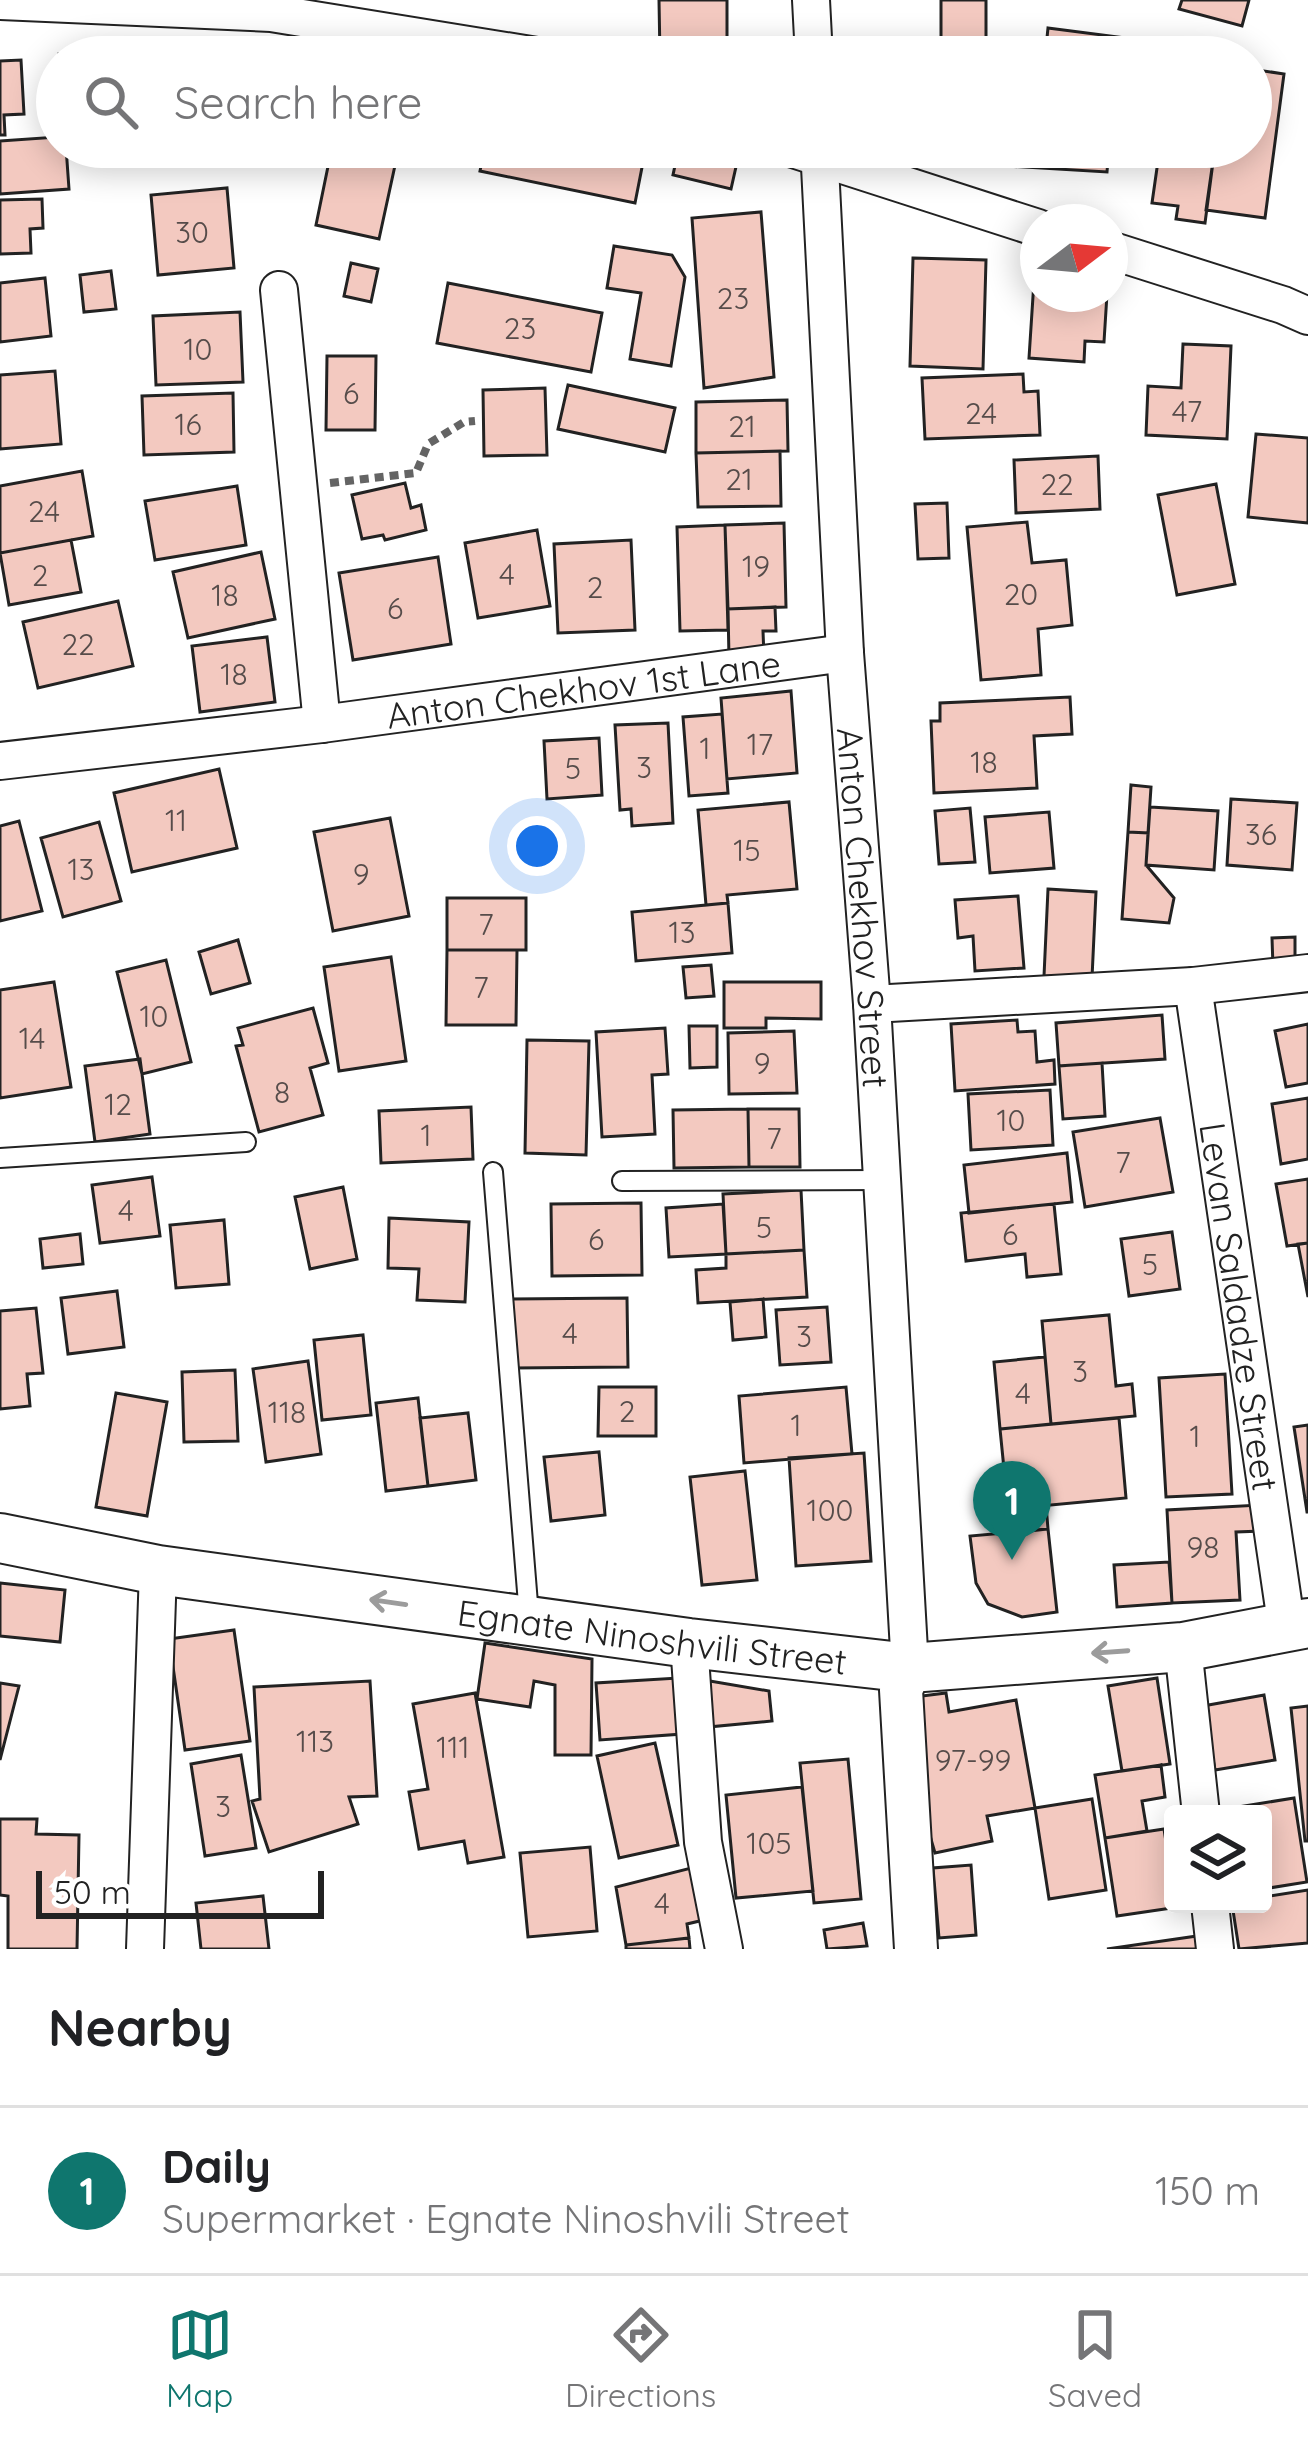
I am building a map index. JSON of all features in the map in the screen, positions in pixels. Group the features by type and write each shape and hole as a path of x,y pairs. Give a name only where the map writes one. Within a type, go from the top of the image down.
{"main road":[{"name":"Egnate Ninoshvili Street","path":"0,1538 158,1570 689,1643 910,1668 1183,1647 1298,1626"}],"street":[{"path":"811,0 813,36"},
{"path":"0,2 272,13 414,36"},
{"name":"Anton Chekhov Street","path":"810,168 872,1004 910,1668"},
{"path":"860,168 1020,222"},
{"path":"1128,256 1308,316"},
{"path":"279,290 322,724"},
{"name":"Anton Chekhov 1st Lane","path":"0,761 322,724 845,652"},
{"path":"872,1004 1192,986 1308,973"},
{"name":"Levan Saldadze Street","path":"1192,986 1298,1626"},
{"path":"145,1949 158,1570"},
{"path":"689,1643 703,1842 724,1949"},
{"path":"1183,1647 1200,1805"},
{"path":"910,1668 902,1690 916,1949"},
{"path":"1211,1913 1215,1949"}],"lane":[{"path":"0,1158 246,1142"},
{"path":"493,1172 529,1621"},
{"path":"622,1181 882,1180"}],"path":[{"path":"298,486 416,473 428,444 464,422 475,421"}],"building":[{"path":"659,0 727,0 727,36 660,36"},
{"path":"941,0 986,0 986,36 941,36"},
{"path":"1182,0 1249,0 1242,26 1179,9"},
{"path":"1048,28 1110,36 1047,36"},
{"path":"21,60 24,114 4,115 5,135 0,135 0,61"},
{"path":"1272,72 1284,74 1272,165"},
{"path":"36,138 36,168 68,168 69,189 0,194 0,141"},
{"path":"328,168 394,168 379,239 316,225"},
{"path":"481,168 642,168 635,203"},
{"path":"674,168 736,168 731,189 673,175"},
{"path":"1041,168 1107,168 1107,172"},
{"path":"1157,168 1212,168 1205,223 1176,219 1178,206 1152,203"},
{"path":"1212,168 1272,168 1265,218 1206,210"},
{"path":"227,188 234,268 158,275 151,195"},
{"path":"42,199 43,228 30,229 31,253 0,254 0,200"},
{"path":"761,212 774,377 704,388 692,218"},
{"path":"614,246 672,255 685,277 671,366 630,359 641,293 607,288"},
{"path":"913,258 986,260 983,369 910,366"},
{"path":"351,263 378,269 371,302 344,296"},
{"path":"111,271 116,309 84,312 80,275"},
{"path":"45,278 51,336 0,342 0,283"},
{"path":"448,283 602,313 591,372 437,343"},
{"path":"240,312 243,382 156,385 153,316"},
{"path":"1032,312 1106,312 1104,342 1085,341 1084,362 1029,358"},
{"path":"1183,344 1231,346 1227,439 1146,435 1148,386 1181,388"},
{"path":"327,356 376,356 375,430 326,430"},
{"path":"55,371 61,444 0,449 0,375"},
{"path":"1023,374 1024,392 1038,391 1040,435 925,439 922,378"},
{"path":"568,385 675,408 665,452 558,429"},
{"path":"545,388 547,455 484,456 483,390"},
{"path":"233,393 234,452 144,455 142,396"},
{"path":"787,400 788,451 696,453 696,402"},
{"path":"1256,434 1308,438 1308,523 1248,517"},
{"path":"780,451 781,506 698,507 696,453"},
{"path":"1098,456 1100,509 1016,513 1014,460"},
{"path":"82,471 93,536 0,553 0,486"},
{"path":"405,483 411,508 421,505 426,530 385,540 383,535 362,539 352,495"},
{"path":"1216,484 1235,584 1177,595 1158,495"},
{"path":"237,486 246,545 155,560 145,501"},
{"path":"947,503 949,558 918,559 915,504"},
{"path":"1027,522 1032,563 1066,560 1072,625 1038,629 1041,675 981,680 967,527"},
{"path":"784,523 786,607 728,609 725,525"},
{"path":"725,525 728,630 680,631 677,527"},
{"path":"537,530 550,606 478,618 465,543"},
{"path":"71,540 81,592 9,605 0,553"},
{"path":"631,540 635,630 558,633 554,544"},
{"path":"261,552 275,619 188,638 173,572"},
{"path":"438,557 451,644 353,660 339,573"},
{"path":"118,601 133,666 38,688 23,622"},
{"path":"775,607 776,631 763,631 764,657 729,658 728,609"},
{"path":"267,637 275,702 200,712 192,646"},
{"path":"791,691 797,773 727,779 721,698"},
{"path":"1070,697 1072,734 1034,736 1037,788 934,793 931,721 940,721 940,703"},
{"path":"722,714 728,793 689,796 683,717"},
{"path":"668,723 673,823 632,826 631,809 620,810 615,725"},
{"path":"599,738 602,795 547,799 544,741"},
{"path":"219,769 237,848 132,872 114,793"},
{"path":"1131,785 1151,787 1148,833 1128,832"},
{"path":"1231,799 1297,803 1292,870 1227,865"},
{"path":"789,802 797,889 727,895 728,903 706,905 698,810"},
{"path":"1150,807 1218,811 1214,870 1146,865"},
{"path":"970,808 975,862 939,864 935,811"},
{"path":"1049,812 1054,868 990,873 985,817"},
{"path":"390,818 409,916 333,931 314,832"},
{"path":"19,821 42,911 0,921 0,826"},
{"path":"99,822 121,901 63,917 41,838"},
{"path":"1128,832 1148,833 1146,865 1174,898 1169,923 1122,919"},
{"path":"1048,889 1096,892 1092,978 1044,976"},
{"path":"1018,896 1024,968 975,971 973,936 958,938 955,900"},
{"path":"447,898 526,898 526,950 447,950"},
{"path":"728,903 732,953 636,961 632,912"},
{"path":"1295,937 1295,966 1273,967 1272,938"},
{"path":"238,940 250,983 211,994 199,952"},
{"path":"447,950 517,950 516,1025 446,1025"},
{"path":"391,957 406,1061 339,1071 324,967"},
{"path":"166,960 191,1062 142,1074 117,972"},
{"path":"711,965 714,996 686,998 683,967"},
{"path":"54,982 71,1087 0,1098 0,990"},
{"path":"724,982 821,982 821,1019 766,1018 766,1028 724,1028"},
{"path":"313,1008 328,1063 310,1068 323,1115 259,1132 236,1046 243,1045 238,1028"},
{"path":"1162,1015 1165,1059 1059,1066 1056,1023"},
{"path":"1017,1020 1018,1032 1035,1031 1037,1062 1054,1060 1055,1084 955,1091 951,1024"},
{"path":"1308,1024 1308,1083 1286,1087 1275,1031"},
{"path":"689,1026 717,1026 717,1067 690,1068"},
{"path":"665,1028 668,1074 652,1075 655,1134 602,1137 596,1032"},
{"path":"794,1031 797,1093 729,1094 728,1033"},
{"path":"527,1040 589,1041 586,1155 525,1153"},
{"path":"140,1059 150,1134 95,1142 85,1066"},
{"path":"1102,1063 1105,1116 1063,1119 1059,1066"},
{"path":"1050,1090 1053,1145 971,1150 968,1094"},
{"path":"1308,1098 1308,1159 1281,1164 1272,1104"},
{"path":"471,1107 473,1159 381,1163 379,1111"},
{"path":"748,1109 749,1167 674,1168 673,1110"},
{"path":"748,1109 799,1109 800,1167 749,1167"},
{"path":"1160,1118 1173,1192 1085,1207 1073,1132"},
{"path":"1067,1153 1072,1202 969,1213 964,1165"},
{"path":"152,1177 160,1236 100,1243 92,1185"},
{"path":"1308,1179 1308,1243 1287,1246 1276,1184"},
{"path":"343,1187 357,1259 310,1269 295,1197"},
{"path":"801,1190 804,1250 726,1254 723,1194"},
{"path":"641,1203 642,1275 552,1276 551,1204"},
{"path":"723,1204 726,1254 669,1257 666,1208"},
{"path":"1054,1204 1061,1274 1027,1277 1025,1254 966,1261 961,1213"},
{"path":"389,1218 469,1222 465,1302 417,1300 419,1269 388,1268"},
{"path":"224,1220 229,1284 176,1288 170,1225"},
{"path":"1172,1232 1180,1289 1129,1296 1121,1239"},
{"path":"80,1234 83,1264 43,1268 40,1239"},
{"path":"1308,1243 1308,1297 1298,1244"},
{"path":"804,1250 807,1297 698,1303 696,1270 726,1268 726,1254"},
{"path":"117,1291 124,1347 68,1354 61,1298"},
{"path":"627,1298 628,1367 513,1368 512,1299"},
{"path":"763,1299 766,1337 733,1340 730,1302"},
{"path":"827,1307 831,1362 780,1365 776,1310"},
{"path":"36,1308 43,1373 27,1374 30,1406 0,1409 0,1311"},
{"path":"1109,1315 1116,1386 1132,1384 1135,1416 1051,1424 1042,1321"},
{"path":"363,1335 371,1415 322,1420 314,1340"},
{"path":"1045,1357 1051,1424 1000,1429 994,1362"},
{"path":"308,1361 321,1454 266,1462 253,1369"},
{"path":"235,1370 238,1441 184,1442 182,1372"},
{"path":"1225,1374 1232,1494 1166,1497 1159,1378"},
{"path":"599,1387 656,1387 656,1436 598,1436"},
{"path":"846,1387 852,1454 744,1463 739,1396"},
{"path":"116,1393 167,1402 147,1516 96,1507"},
{"path":"418,1398 428,1486 386,1491 376,1403"},
{"path":"468,1413 476,1480 428,1486 420,1418"},
{"path":"1119,1418 1126,1498 1008,1509 1000,1429"},
{"path":"1308,1425 1308,1512 1307,1512 1294,1427"},
{"path":"599,1452 605,1515 551,1521 544,1457"},
{"path":"864,1453 871,1561 796,1566 789,1458"},
{"path":"745,1471 757,1580 702,1585 690,1477"},
{"path":"1046,1505 1048,1529 1010,1533 1008,1509"},
{"path":"1260,1505 1262,1531 1236,1532 1240,1600 1172,1603 1167,1510"},
{"path":"1048,1529 1057,1612 1022,1617 988,1604 976,1583 970,1536"},
{"path":"1169,1562 1172,1603 1117,1607 1114,1565"},
{"path":"0,1583 65,1590 60,1642 0,1636"},
{"path":"234,1630 250,1741 185,1750 169,1639"},
{"path":"485,1643 592,1659 591,1755 555,1755 555,1685 534,1681 530,1707 477,1699"},
{"path":"678,1678 682,1734 600,1740 596,1683"},
{"path":"1157,1678 1170,1764 1122,1771 1108,1686"},
{"path":"704,1680 769,1691 772,1721 708,1727"},
{"path":"370,1681 377,1796 349,1797 358,1824 269,1852 252,1801 260,1799 254,1687"},
{"path":"0,1683 19,1686 0,1760"},
{"path":"475,1693 504,1857 468,1863 464,1841 419,1849 409,1792 428,1789 413,1704"},
{"path":"946,1693 949,1712 1016,1700 1035,1808 987,1816 992,1841 935,1853 926,1822 914,1697"},
{"path":"1264,1695 1275,1760 1215,1770 1203,1706"},
{"path":"1308,1706 1308,1841 1305,1841 1291,1708"},
{"path":"655,1743 678,1845 619,1858 597,1756"},
{"path":"241,1755 256,1848 205,1856 191,1764"},
{"path":"848,1759 861,1899 814,1903 800,1763"},
{"path":"1161,1765 1165,1797 1142,1801 1147,1831 1105,1838 1095,1775"},
{"path":"802,1787 813,1891 736,1898 726,1795"},
{"path":"1294,1798 1307,1882 1272,1888 1272,1805 1250,1805"},
{"path":"1092,1799 1106,1890 1049,1899 1035,1808"},
{"path":"0,1819 37,1819 36,1834 79,1835 77,1949 8,1949 8,1896 0,1895"},
{"path":"1164,1829 1164,1909 1117,1916 1105,1838"},
{"path":"590,1847 597,1931 528,1937 520,1853"},
{"path":"971,1865 976,1935 939,1938 933,1868"},
{"path":"699,1866 708,1919 687,1924 689,1938 626,1945 616,1887"},
{"path":"1308,1890 1308,1943 1239,1949 1233,1913 1272,1913 1272,1896"},
{"path":"263,1896 269,1949 201,1949 196,1903"},
{"path":"863,1923 867,1946 827,1949 824,1930"},
{"path":"1197,1936 1199,1949 1107,1949"},
{"path":"689,1938 690,1949 626,1949 626,1945"}],"place":[{"name":"Daily","path":"1012,1560"}]}
